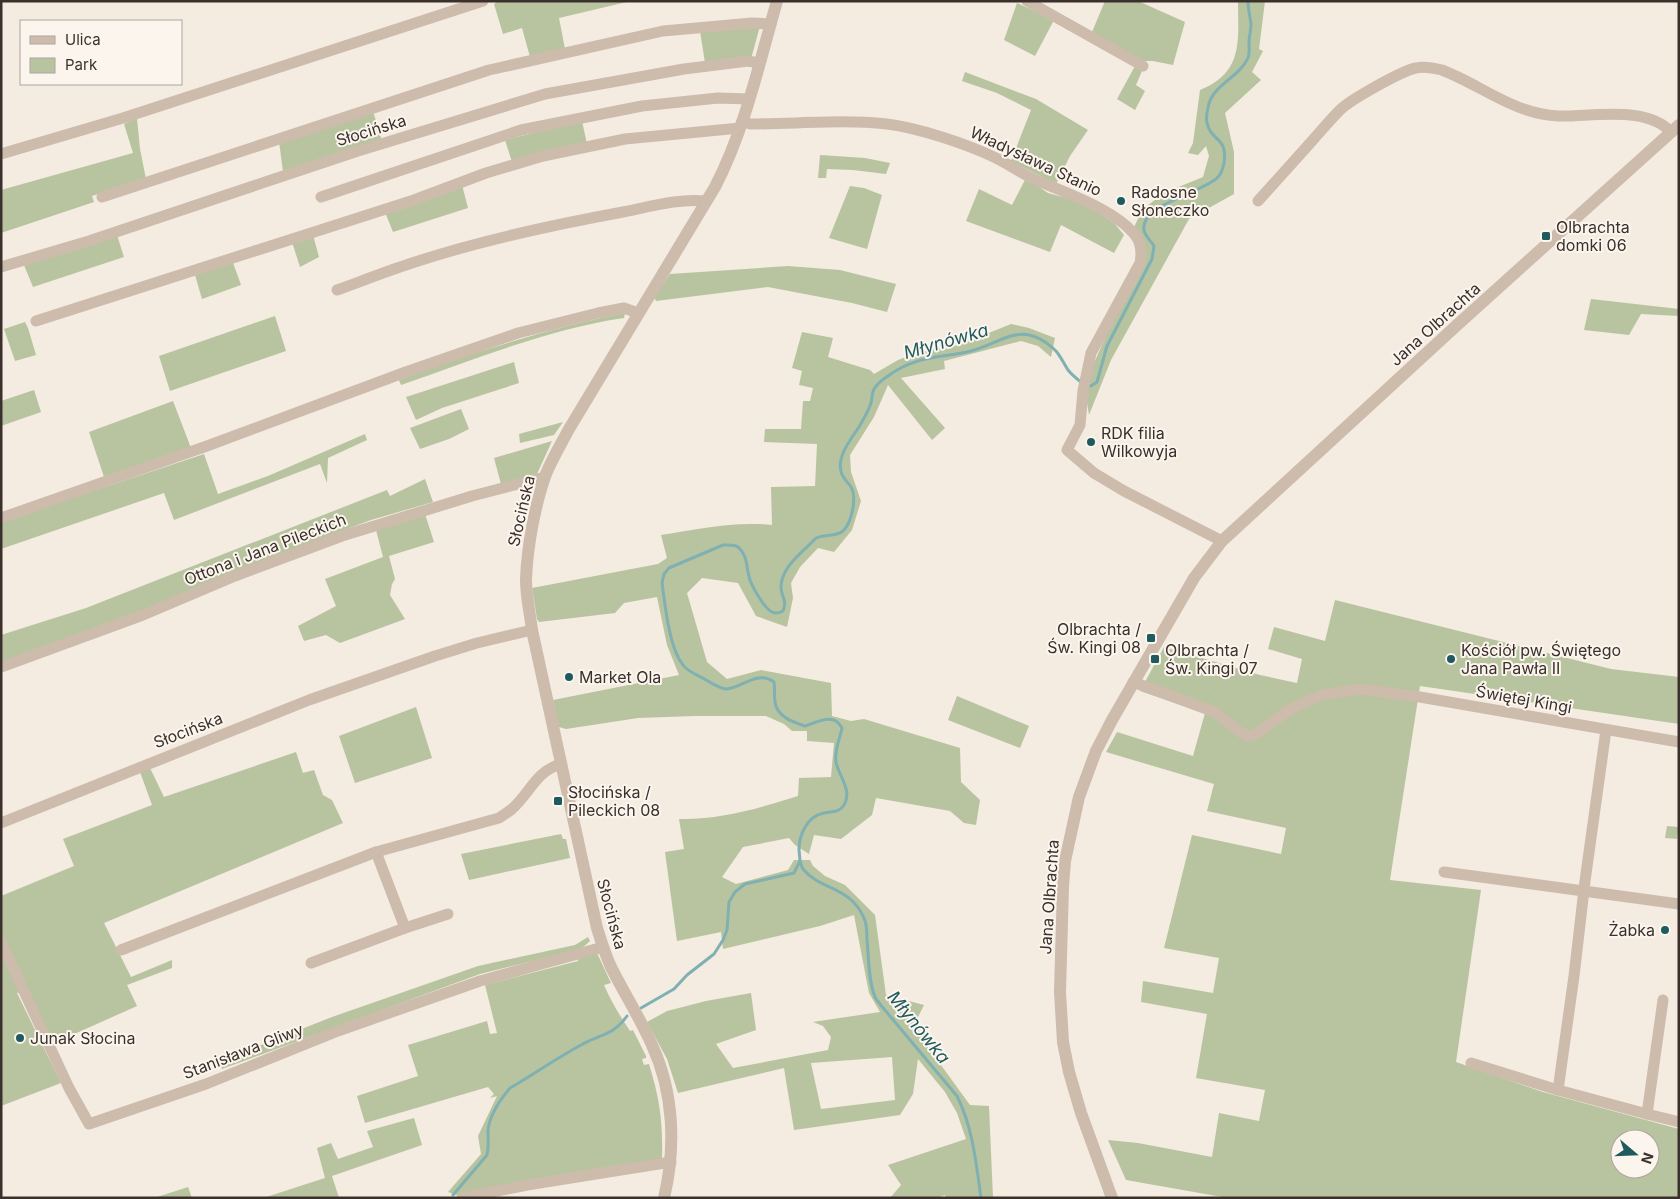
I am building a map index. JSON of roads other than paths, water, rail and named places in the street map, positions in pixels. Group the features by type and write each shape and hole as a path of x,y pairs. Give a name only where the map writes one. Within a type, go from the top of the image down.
{"street":[{"path":"1,154 123,118 483,1"},
{"name":"Słocińska","path":"664,1198 671,1162 672,1124 662,1069 652,1045 610,965 592,910 532,630 527,600 527,560 529,542 545,477 569,430 706,202 730,156 760,63 777,1"},
{"path":"1027,1 1143,66"},
{"path":"102,196 490,70 663,31 752,23 771,24"},
{"name":"Słocińska","path":"1,267 89,241 358,151 545,94 684,69 748,61 760,63"},
{"name":"Jana Olbrachta","path":"1112,1198 1081,1113 1064,1044 1060,992 1065,861 1072,826 1087,771 1109,724 1194,578 1222,541 1456,326 1675,129 1651,119 1615,114 1558,116 1528,111 1507,103 1441,70 1426,67 1415,68 1364,94 1340,109 1258,201"},
{"path":"321,197 521,130 642,106 718,98 749,99"},
{"name":"Władysława Stanio","path":"36,321 414,200 486,173 544,156 625,139 750,124 844,122 888,124 938,136 997,158 1033,179 1101,209 1122,222 1135,234 1140,243 1142,253 1140,263 1091,353 1082,391 1080,425 1067,450 1094,472 1124,491 1222,541"},
{"path":"337,290 413,262 565,222 662,204 696,200 706,202"},
{"path":"1,518 197,449 403,373 518,334 624,308 638,313"},
{"name":"Ottona i Jana Pileckich","path":"1,666 143,615 235,576 342,536 463,499 545,477"},
{"name":"Słocińska","path":"1,823 117,775 327,694 435,656 477,643 532,630"},
{"name":"Świętej Kingi","path":"1133,682 1215,712 1241,733 1249,736 1256,734 1273,720 1322,695 1361,689 1420,697 1679,742"},
{"path":"1558,1090 1606,730"},
{"path":"121,950 376,852 499,818 513,808 536,778 549,768 561,764"},
{"path":"376,852 404,928"},
{"path":"1444,872 1679,904"},
{"path":"311,963 404,928 448,914"},
{"name":"Stanisława Gliwy","path":"1,942 69,1088 89,1124 206,1084 338,1031 480,981 603,947"},
{"path":"1648,1114 1663,1000"},
{"path":"1471,1064 1558,1090 1679,1122"},
{"path":"462,1198 527,1185 671,1162"}],"waterway":[{"name":"Młynówka","path":"1088,385 1091,386 1097,382 1107,346 1152,259 1154,246 1144,230 1145,221 1162,206 1211,183 1222,170 1225,154 1224,148 1209,129 1207,111 1214,93 1244,65 1248,58 1251,24 1248,1"},
{"name":"Młynówka","path":"981,1198 970,1133 957,1096 875,997 870,976 867,929 864,918 851,900 810,876 801,864 799,844 805,827 818,815 840,809 846,799 846,788 836,762 836,749 842,728 839,723 830,719 805,726 786,718 776,707 774,682 768,679 756,678 733,688 724,689 688,670 683,665 674,648 666,614 662,583 664,574 669,568 723,545 735,545 744,554 750,580 762,602 773,613 783,611 785,603 781,585 785,571 816,538 838,534 847,526 853,509 854,497 853,491 842,473 841,459 867,413 876,387 882,380 897,370 914,362 962,353 1021,334 1043,341 1056,351 1068,370 1082,383"},
{"path":"641,1008 674,989 687,975 714,954 727,930 729,902 735,892 745,884 794,873 800,861"},
{"path":"453,1195 487,1155 490,1119 510,1088 572,1050 611,1031 622,1023 627,1016"}],"place":[{"name":"Radosne Słoneczko","path":"1121,201"},
{"name":"Olbrachta domki 06","path":"1546,236"},
{"name":"RDK filia Wilkowyja","path":"1091,442"},
{"name":"Olbrachta / Św. Kingi 08","path":"1151,638"},
{"name":"Olbrachta / Św. Kingi 07","path":"1155,659"},
{"name":"Kościół pw. Świętego Jana Pawła II","path":"1451,659"},
{"name":"Market Ola","path":"569,677"},
{"name":"Słocińska / Pileckich 08","path":"558,801"},
{"name":"Żabka","path":"1665,930"},
{"name":"Junak Słocina","path":"20,1038"}]}
